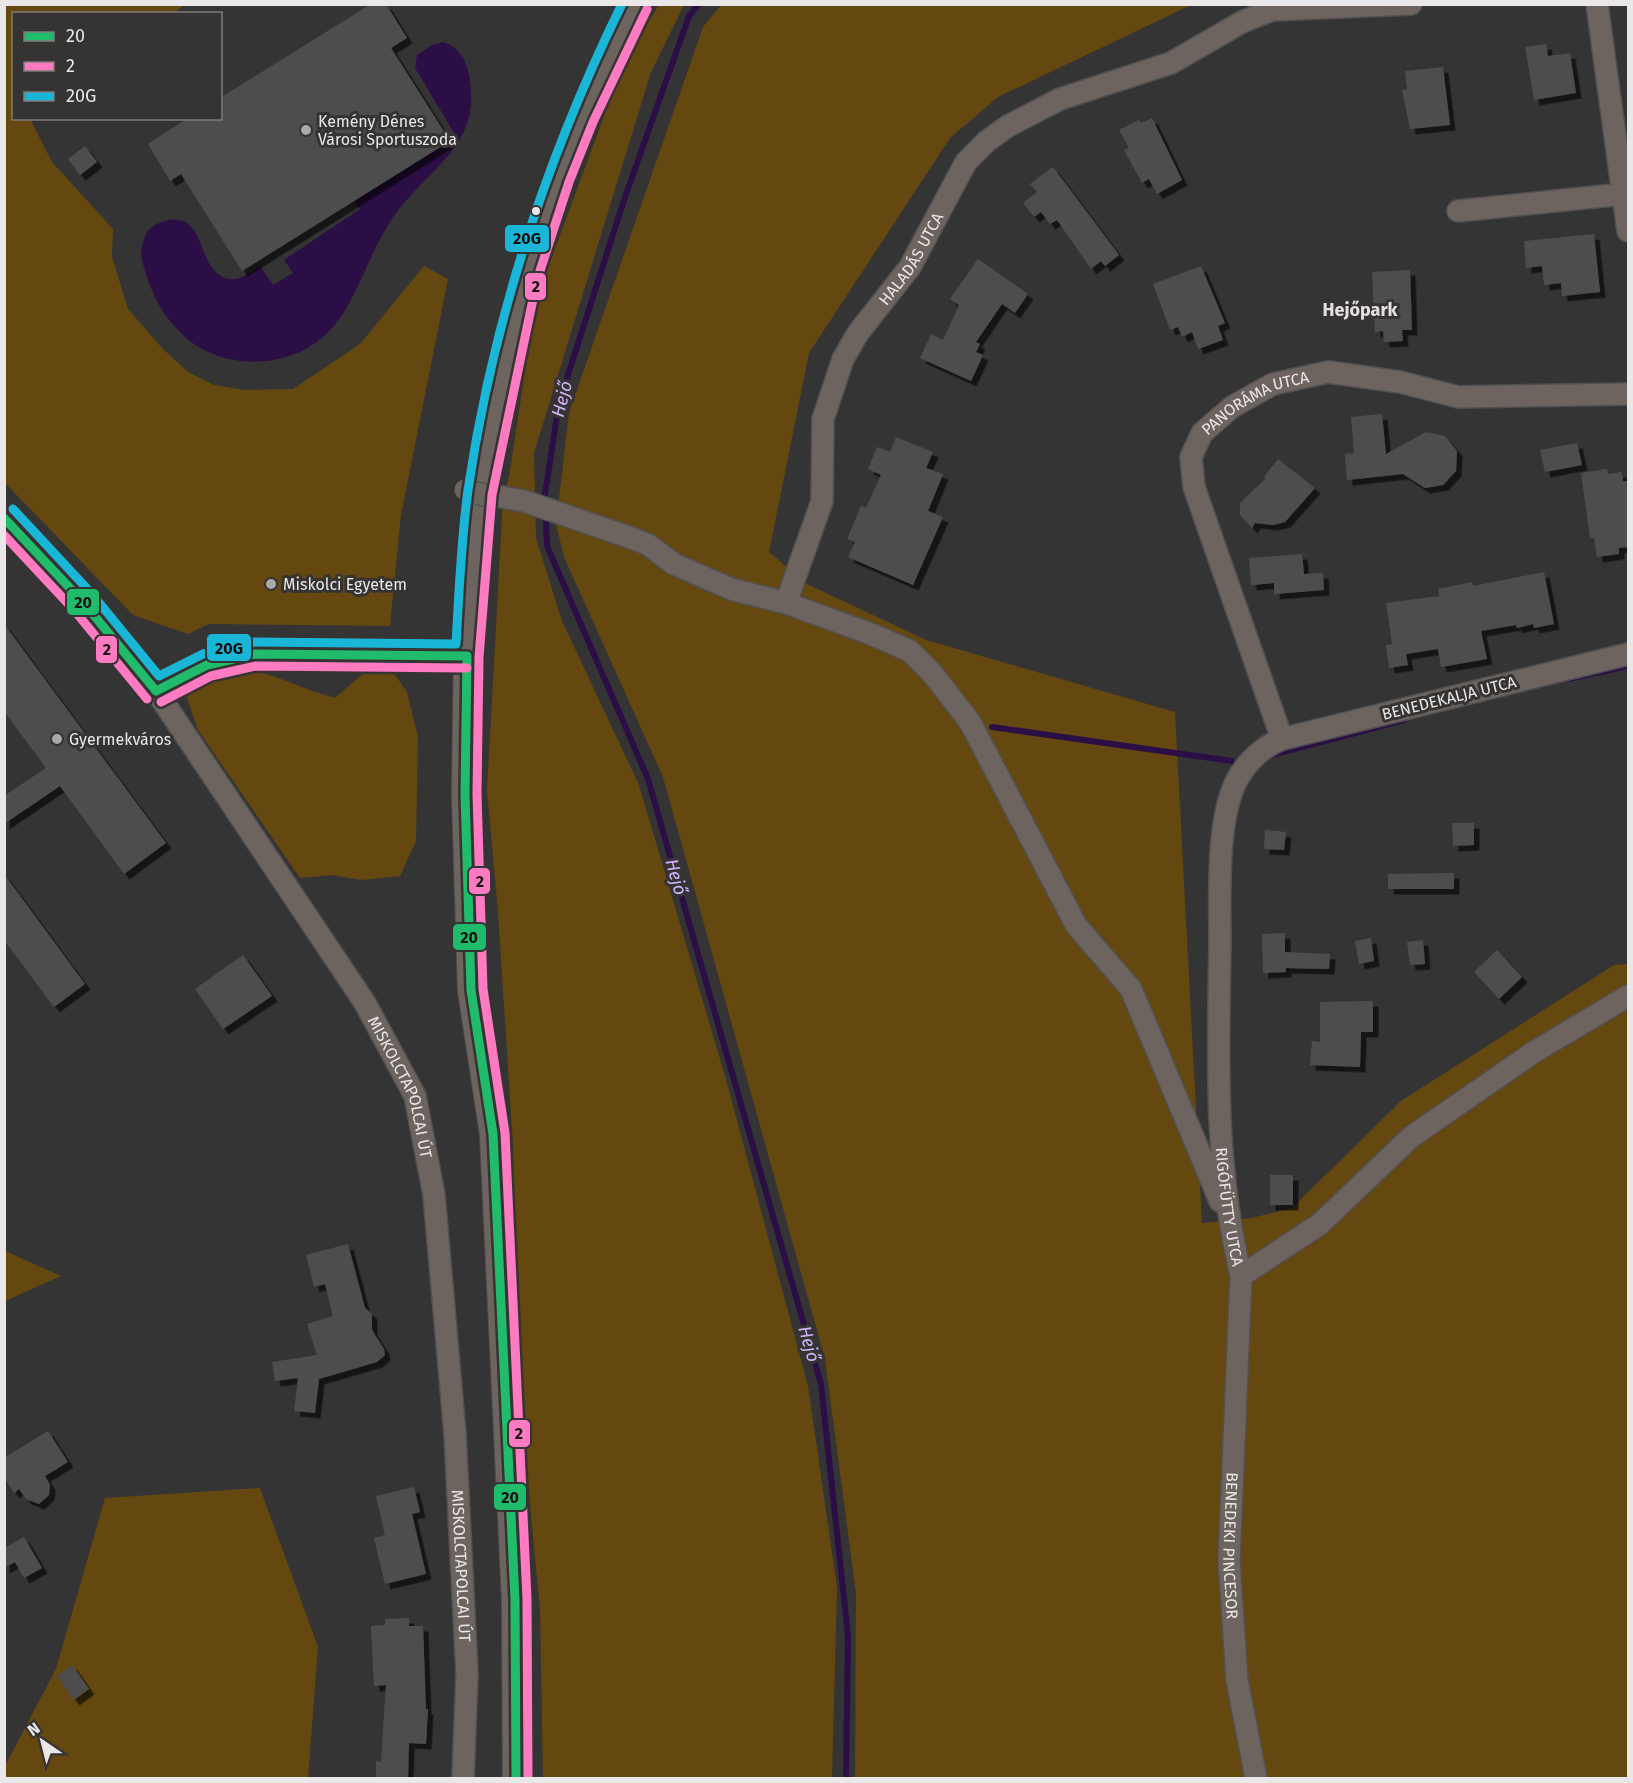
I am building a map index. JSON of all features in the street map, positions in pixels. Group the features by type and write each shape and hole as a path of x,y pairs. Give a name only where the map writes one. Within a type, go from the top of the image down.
{"street":[{"path":"516,1779 514,1600 493,1134 471,990 465,794 467,656 477,493 503,373 536,242 582,117 636,4"},
{"name":"HALADÁS UTCA","path":"786,603 822,501 824,418 843,359 858,333 910,267 966,162 987,141 1008,126 1060,99 1171,63 1242,22 1272,10 1411,4"},
{"path":"1597,4 1629,231"},
{"path":"1458,211 1623,194"},
{"name":"PANORÁMA UTCA","path":"1276,741 1194,487 1191,458 1202,433 1232,407 1273,384 1328,372 1400,381 1458,397 1629,394"},
{"path":"477,493 574,519 647,544 674,564 731,589 786,603 910,651 932,673 970,722 1076,925 1131,988 1228,1223"},
{"name":"MISKOLCTAPOLCAI ÚT","path":"4,517 83,602 156,691 365,1003 415,1096 434,1195 455,1434 467,1674 462,1779"},
{"path":"156,691 207,665 255,654 467,656"},
{"name":"BENEDEKALJA UTCA","path":"1276,741 1629,654"},
{"name":"RIGÓFÜTTY UTCA","path":"1276,741 1257,752 1231,793 1224,839 1220,897 1217,1109 1228,1223 1241,1276 1320,1224 1410,1137 1534,1052 1629,996"},
{"name":"BENEDEKI PINCESOR","path":"1241,1276 1229,1561 1237,1680 1256,1779"}],"shaded area":[{"path":"4,5 184,5 175,12 12,12 12,120 31,120 52,162 113,229 112,257 128,309 162,348 188,372 214,385 244,390 293,389 360,344 424,266 448,279 401,515 390,626 209,624 188,634 133,615 5,483"},
{"path":"659,5 684,5 651,72 534,453 536,538 562,621 639,785 725,1076 808,1386 837,1587 832,1778 543,1778 540,1609 514,1336 513,1145 498,912 487,790 503,498 509,477 536,300 625,60"},
{"path":"721,5 1191,5 998,97 950,138 809,353 769,552 807,584 926,640 1175,712 1202,1223 1252,1218 1292,1208 1401,1101 1614,965 1628,964 1628,1778 855,1778 856,1593 825,1359 663,777 564,557 556,524 569,413 703,27"},
{"path":"443,42 457,50 468,69 471,100 468,121 449,155 392,219 350,302 333,327 317,342 298,353 254,362 233,360 192,343 170,321 160,306 145,273 141,254 148,231 165,221 178,220 187,223 194,231 215,271 228,279 243,277 260,266 273,285 293,273 284,260 360,209 354,199 454,133 415,68 417,55 432,45"},
{"path":"386,662 407,692 418,737 416,841 400,876 362,880 332,875 300,878 198,730 185,692 193,679 230,668 257,671 335,698 372,666"},
{"path":"5,1251 61,1276 5,1301"},
{"path":"260,1488 318,1647 308,1778 5,1778 5,1766 56,1669 105,1498"}],"building":[{"name":"Kemény Dénes Városi Sportuszoda","path":"371,4 386,4 407,38 391,48 450,141 242,271 181,174 170,181 148,144 185,120 222,120 222,97"},
{"path":"1546,44 1548,56 1570,53 1576,93 1534,100 1525,47"},
{"path":"1443,67 1450,125 1410,129 1402,90 1407,89 1405,71"},
{"path":"1152,118 1182,180 1157,194 1149,179 1142,183 1124,150 1129,148 1119,130 1139,120 1141,123"},
{"path":"85,146 97,162 80,175 68,159"},
{"path":"1053,167 1119,255 1105,266 1101,261 1091,269 1057,220 1050,224 1041,212 1034,217 1023,203 1037,192 1030,184"},
{"path":"1594,234 1600,292 1562,296 1561,283 1544,285 1542,266 1526,268 1524,241"},
{"path":"978,259 1028,294 1015,313 1002,304 976,342 980,344 976,352 983,355 971,381 920,358 931,334 943,340 959,305 950,299"},
{"path":"1201,266 1225,323 1218,326 1223,340 1198,349 1192,332 1182,337 1178,327 1170,330 1153,284"},
{"path":"1410,270 1412,330 1402,330 1403,341 1384,342 1383,331 1375,332 1372,272"},
{"path":"1382,414 1386,454 1426,432 1445,436 1457,451 1456,471 1443,485 1425,488 1403,474 1347,480 1345,454 1354,453 1351,417"},
{"path":"896,437 933,452 926,468 943,474 928,511 943,517 913,585 848,557 855,542 847,539 861,506 866,508 881,475 868,469 877,447 890,452"},
{"path":"1577,443 1582,465 1545,472 1540,450"},
{"path":"1278,459 1315,488 1285,522 1273,525 1255,523 1252,528 1240,515 1240,503 1266,478 1264,477"},
{"path":"1607,469 1608,474 1622,472 1623,481 1629,481 1629,547 1619,548 1619,554 1597,557 1594,538 1590,538 1581,473"},
{"path":"1302,554 1304,574 1323,573 1324,590 1274,594 1274,583 1251,585 1249,558"},
{"path":"1544,572 1554,624 1534,628 1533,624 1517,628 1516,625 1481,631 1487,659 1441,667 1438,649 1406,654 1408,665 1389,668 1386,645 1392,644 1386,603 1439,596 1438,589 1472,582 1473,586"},
{"name":"Gyermekváros","path":"4,624 166,843 124,874 60,786 4,824 4,796 46,768 4,711"},
{"path":"1452,823 1474,823 1474,845 1453,846"},
{"path":"1265,830 1286,832 1284,850 1264,849"},
{"path":"1454,873 1454,889 1388,889 1388,874"},
{"path":"4,874 85,984 54,1007 4,940"},
{"path":"1285,933 1285,952 1330,954 1329,969 1286,968 1286,972 1263,973 1262,934"},
{"path":"1371,938 1374,961 1359,964 1355,941"},
{"path":"1423,940 1425,964 1410,965 1407,942"},
{"path":"1497,950 1522,977 1499,999 1474,972"},
{"path":"243,955 272,996 223,1029 195,989"},
{"path":"1373,1001 1373,1032 1361,1032 1360,1067 1310,1065 1312,1041 1320,1042 1320,1002"},
{"path":"1270,1175 1293,1175 1293,1205 1270,1205"},
{"path":"348,1244 365,1308 372,1314 372,1330 384,1349 385,1355 377,1362 319,1379 315,1413 294,1411 298,1378 275,1381 272,1362 317,1355 307,1324 333,1316 325,1284 314,1287 306,1255"},
{"path":"48,1431 68,1462 45,1476 50,1485 49,1495 39,1504 26,1499 19,1489 14,1493 4,1477 4,1458"},
{"path":"414,1487 420,1512 412,1514 426,1574 385,1584 374,1538 385,1535 376,1496"},
{"path":"24,1537 42,1568 24,1578 15,1562 4,1568 4,1548"},
{"path":"409,1618 409,1626 423,1626 426,1709 428,1709 426,1744 409,1743 408,1779 376,1779 376,1761 381,1762 386,1685 374,1686 371,1626 385,1625 385,1619"},
{"path":"72,1665 89,1689 74,1700 57,1676"}],"waterway":[{"name":"Hejő","path":"699,4 689,16 624,200 559,403 545,494 547,546 648,779 821,1384 848,1636 846,1778"},
{"path":"1568,679 1628,666"},
{"path":"1269,756 1404,720"},
{"path":"992,727 1232,761"}],"transit line":[{"name":"20G","path":"13,509 92,594 159,676 203,654 254,642 456,644 468,490 492,364 508,302 546,181 569,121 622,4"},
{"name":"2","path":"528,1778 527,1599 505,1133 483,989 477,794 479,657 492,495 537,280 569,182 593,122 647,9"},
{"name":"20","path":"4,518 83,602 156,691"},
{"name":"2","path":"4,535 74,610 147,699"},
{"name":"20","path":"156,691 207,665 255,654 467,656"},
{"name":"20","path":"467,656 465,794 471,990 493,1134 515,1600 516,1778"},
{"name":"2","path":"161,702 211,676 256,666 467,668"}],"place":[{"name":"Kemény Dénes Városi Sportuszoda","path":"306,130"},
{"name":"Miskolci Egyetem","path":"271,584"},
{"name":"Gyermekváros","path":"57,739"}],"district":[{"name":"Hejőpark","path":"1360,310"}]}
